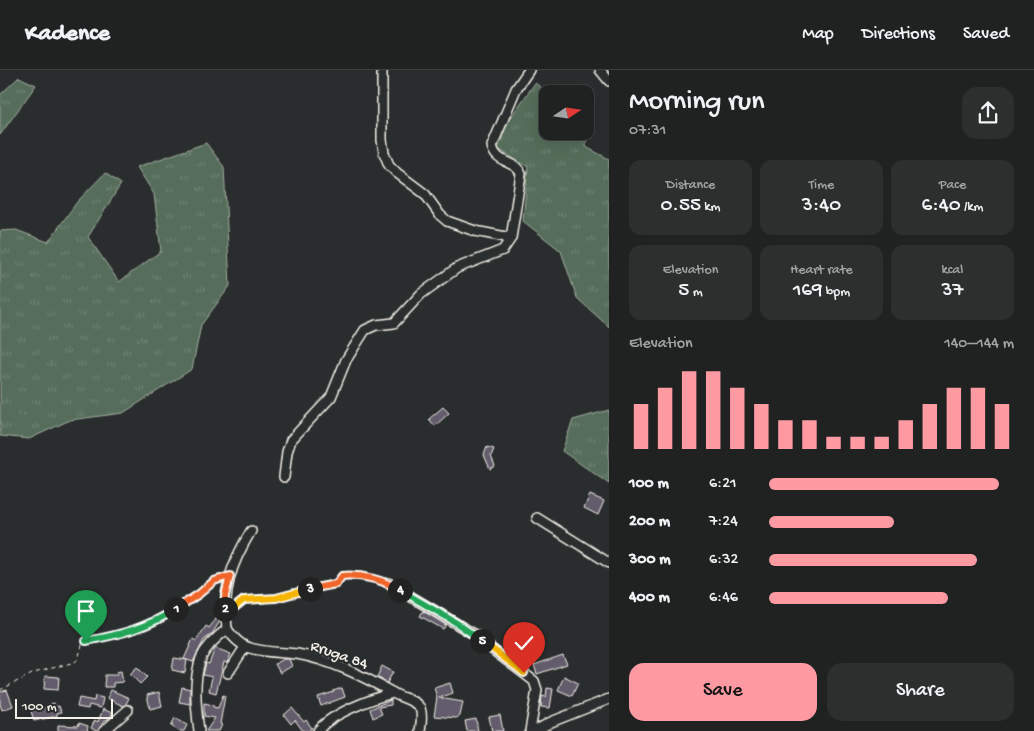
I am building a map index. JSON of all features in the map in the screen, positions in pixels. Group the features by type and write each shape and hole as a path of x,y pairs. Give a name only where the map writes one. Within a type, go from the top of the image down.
{"street":[{"path":"382,70 382,140 384,153 389,165 425,194 440,215 447,221 475,231 511,238"},
{"path":"284,477 287,452 291,440 331,397 346,360 365,330 376,325 394,323 421,294 457,268 503,250 511,238 521,174 519,169 498,158 493,152 492,146 516,88 530,70"},
{"path":"600,70 609,81"},
{"path":"537,518 609,564"},
{"path":"228,673 245,647 227,629 225,596 230,576 243,544 251,531"},
{"path":"388,583 476,636 534,681 537,690 530,731"},
{"path":"199,731 196,713 196,685 202,656 227,629"},
{"name":"Rruga 84","path":"245,647 268,652 296,654 318,660 351,671 382,685 393,693 415,703 420,709 422,716 420,731"},
{"path":"318,731 329,721 346,712 374,698 393,693"},
{"path":"535,731 551,722 609,699"},
{"path":"104,731 128,710"}],"path":[{"path":"225,615 244,600 276,598 336,584 342,576 351,575 388,583"},
{"path":"0,690 34,673 75,662 78,659 83,642 122,634 148,624 199,594 214,581 230,576"}],"green space":[{"path":"19,77 36,85 0,135 0,95"},
{"path":"535,83 539,86 539,140 587,140 586,147 609,159 609,327 577,298 561,251 523,221 528,167 498,149 508,121"},
{"path":"206,143 224,167 230,286 201,325 192,369 123,413 70,420 29,439 0,436 0,231 16,230 48,242 77,202 105,173 121,184 88,237 119,282 161,251 154,194 137,167"},
{"path":"609,410 609,484 562,451 573,420"}],"building":[{"path":"443,407 449,413 435,426 429,419"},
{"path":"487,447 494,449 491,456 495,466 490,469 484,455"},
{"path":"590,495 604,501 598,515 584,508"},
{"path":"423,611 446,625 443,629 420,616"},
{"path":"220,614 220,621 212,634 204,640 193,662 184,659 193,639 196,641 206,626 209,628"},
{"path":"215,648 231,654 227,663 224,662 216,693 209,691 212,677 203,675 206,663 209,664"},
{"path":"563,655 567,664 537,674 534,665"},
{"path":"174,658 187,660 185,673 172,670"},
{"path":"284,659 289,659 292,666 280,673 275,664"},
{"path":"382,666 393,672 387,683 377,677"},
{"path":"137,667 147,677 140,684 130,674"},
{"path":"121,671 123,682 113,683 113,687 104,687 105,675 117,675 116,672"},
{"path":"45,676 59,677 58,690 44,689"},
{"path":"564,676 578,683 572,696 558,690"},
{"path":"450,683 453,693 439,698 463,702 460,716 456,718 434,716 437,697 434,688"},
{"path":"182,687 190,689 190,704 179,702"},
{"path":"342,688 345,697 321,706 318,697"},
{"path":"547,688 553,689 550,708 541,707 542,696 546,697"},
{"path":"7,690 13,706 2,710 0,692"},
{"path":"111,690 129,698 126,704 123,706 107,698"},
{"path":"159,692 162,706 150,709 147,695"},
{"path":"223,695 225,696 220,724 222,725 219,731 206,731 215,718 204,716 204,703 218,708"},
{"path":"95,696 103,698 101,708 89,705 88,709 77,707 79,698 94,701"},
{"path":"391,700 391,705 379,707 382,714 373,718 370,709"},
{"path":"54,703 55,707 59,706 61,712 57,713 57,716 34,721 31,711"},
{"path":"292,708 312,728 308,731 303,731 295,720 291,724 284,715"},
{"path":"103,709 112,713 111,717 104,721 98,731 96,731 91,728 95,720 98,722"},
{"path":"500,715 503,731 492,731 489,717"},
{"path":"175,718 187,725 184,731 179,731 171,726"},
{"path":"476,719 478,731 467,731 465,721"},
{"path":"79,723 88,726 87,731 58,731 58,725 78,726"}],"route":[{"path":"86,641 122,634 148,624 199,594 214,581 230,576 225,596 225,615 244,600 276,598 336,584 342,576 351,575 388,583 455,622 524,673"}]}
